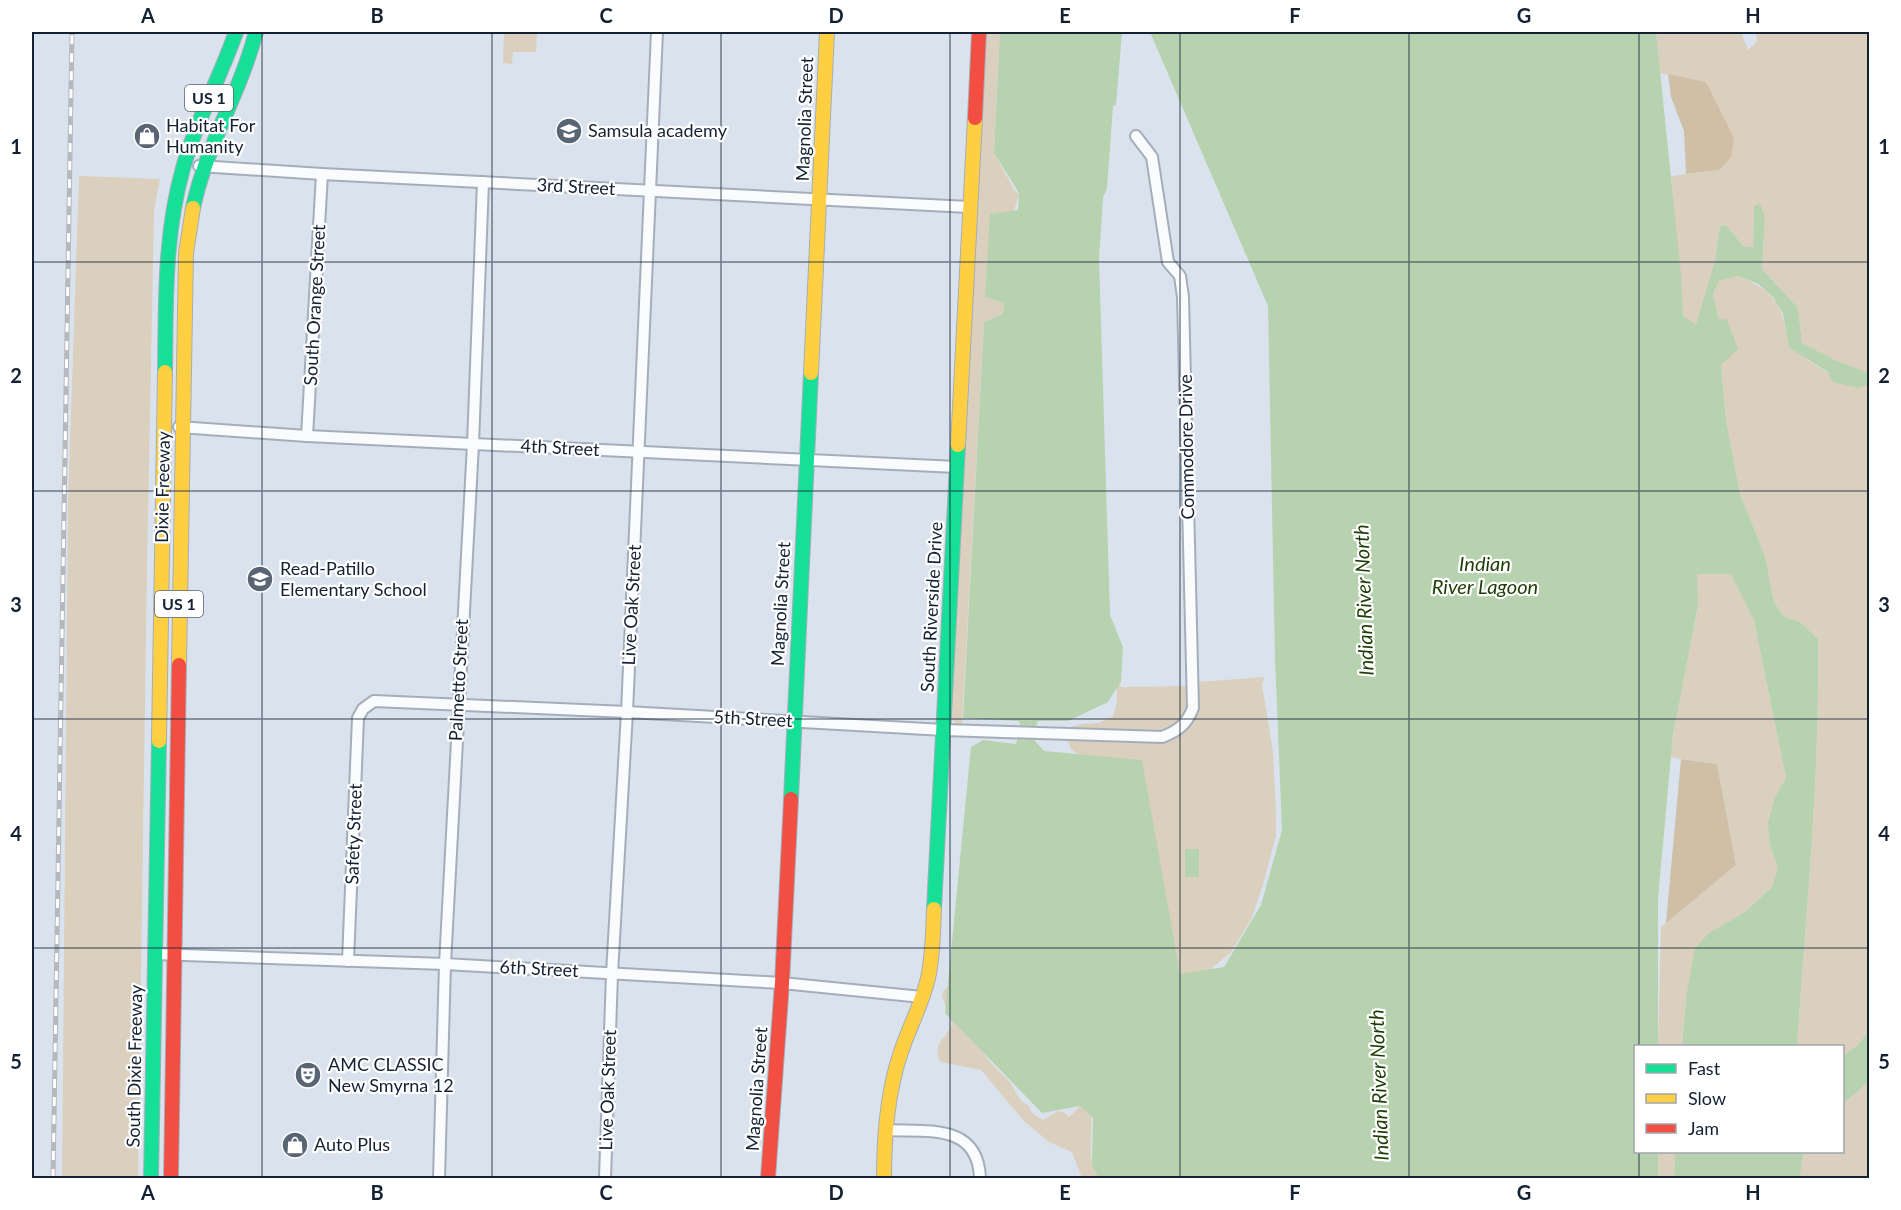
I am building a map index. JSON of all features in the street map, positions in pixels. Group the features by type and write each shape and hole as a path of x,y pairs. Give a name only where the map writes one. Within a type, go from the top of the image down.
{"main road":[{"name":"Dixie Freeway","path":"154,954 167,253 173,208 184,165 236,32"},
{"name":"Dixie Freeway","path":"174,955 186,254 192,209 203,166 240,80 256,32"},
{"name":"Magnolia Street","path":"768,1179 782,983 827,32"},
{"name":"South Riverside Drive","path":"884,1179 892,1085 899,1056 929,982 931,962 979,32"},
{"name":"South Dixie Freeway","path":"151,1179 154,954"},
{"name":"South Dixie Freeway","path":"171,1179 174,955"}],"street":[{"name":"Live Oak Street","path":"606,1179 612,974 627,712 657,32"},
{"name":"Commodore Drive","path":"1136,136 1152,156 1168,262 1180,276 1183,297 1193,708 1188,720 1175,732 1162,737 1145,736"},
{"name":"3rd Street","path":"184,165 969,207"},
{"name":"South Orange Street","path":"307,436 322,174"},
{"name":"Palmetto Street","path":"439,1179 444,964 473,444 483,182"},
{"name":"4th Street","path":"163,427 639,453 957,467"},
{"path":"159,685 178,686"},
{"name":"5th Street","path":"363,709 374,701 627,712 944,730 1145,736"},
{"name":"Safety Street","path":"348,961 358,718 363,709"},
{"name":"6th Street","path":"154,954 444,964 782,983 922,997"},
{"path":"887,1130 945,1132 959,1137 972,1147 979,1163 980,1178"},
{"path":"152,1138 171,1139"}],"shaded area":[{"path":"504,32 537,32 536,52 513,52 512,64 503,63"},
{"path":"986,32 1000,32 994,153 1015,191 1019,194 1014,211 991,214 985,297 1004,303 1003,314 984,322 962,724 957,724 950,717"},
{"path":"1656,32 1741,32 1748,50 1757,41 1756,32 1869,32 1869,373 1837,361 1802,343 1798,308 1762,269 1765,218 1754,206 1753,247 1744,247 1726,225 1720,226 1715,260 1696,326 1683,316 1671,176 1719,170 1706,82 1660,73"},
{"path":"1668,74 1706,82 1734,138 1731,157 1719,170 1686,174 1684,131 1671,97"},
{"path":"79,176 160,179 154,211 138,1178 62,1178 68,503"},
{"path":"1738,276 1763,289 1776,303 1780,312 1789,348 1828,373 1859,388 1869,384 1870,1031 1859,1044 1844,1055 1844,1045 1797,1045 1815,792 1818,639 1800,622 1784,617 1774,602 1765,556 1740,494 1726,420 1719,319 1713,294 1719,281"},
{"path":"1697,574 1732,574 1754,620 1786,778 1775,797 1770,845 1778,868 1772,887 1745,912 1709,933 1686,998 1682,1045 1658,1045 1661,927 1736,865 1717,764 1670,757 1698,608"},
{"path":"1265,677 1262,684 1273,752 1276,836 1264,881 1251,920 1231,952 1206,973 1180,978 1087,761 1072,750 1067,740 1163,742 1183,732 1193,720 1198,703 1198,682"},
{"path":"1117,684 1121,687 1187,686 1184,714 1177,724 1162,731 1067,728 1099,723 1113,716 1117,701"},
{"path":"1681,759 1717,764 1736,865 1666,923"},
{"path":"950,985 969,1035 991,1063 1010,1082 1021,1101 1029,1106 1032,1113 1043,1120 1058,1111 1069,1117 1081,1105 1091,1112 1091,1155 1098,1178 1082,1178 1072,1152 1049,1142 1024,1121 981,1070 941,1062 937,1051 938,1046 952,1024 942,996 943,991"},
{"path":"1869,1081 1869,1178 1800,1178 1803,1153 1844,1153 1844,1103"},
{"path":"1656,1153 1675,1153 1674,1178 1657,1178"}],"water":[{"name":"Indian River Lagoon","path":"1000,32 1122,32 1116,105 1113,106 1107,188 1103,198 1099,258 1110,615 1123,647 1121,682 1108,702 1068,721 1038,721 1035,728 1035,741 1044,751 1142,760 1180,974 1224,967 1261,905 1282,830 1275,658 1268,306 1150,32 1656,32 1681,275 1683,316 1696,325 1715,260 1720,226 1726,225 1744,247 1753,247 1754,206 1760,204 1765,217 1762,269 1798,308 1802,343 1837,361 1869,373 1869,384 1859,388 1832,382 1828,372 1789,348 1783,314 1773,297 1758,284 1738,276 1719,281 1713,294 1719,319 1727,320 1738,349 1721,365 1726,420 1740,494 1765,556 1774,602 1784,617 1800,622 1818,639 1817,741 1812,843 1797,1045 1682,1045 1686,998 1695,948 1709,933 1745,912 1772,887 1778,868 1770,845 1768,823 1775,797 1786,778 1754,620 1731,574 1697,574 1698,606 1673,734 1658,898 1658,1045 1634,1045 1634,1153 1658,1153 1658,1178 1098,1178 1092,1165 1093,1118 1080,1106 1042,1113 945,1013 971,747 983,740 1016,744 1021,727 1019,721 963,718 984,322 1003,314 1004,303 985,297 990,214 1018,210 1019,193 994,153"},
{"path":"1185,849 1199,849 1199,877 1185,877"},
{"path":"1869,1031 1869,1081 1844,1103 1844,1055 1859,1044"},
{"path":"1675,1153 1803,1153 1800,1178 1674,1178"}],"railway":[{"path":"53,1178 72,32"}],"traffic: fast":[{"path":"165,372 167,269 177,193 195,133 236,32"},
{"path":"193,208 206,163 241,77 256,32"},
{"path":"791,799 811,373"},
{"path":"934,909 958,445"},
{"path":"151,1178 159,741"}],"traffic: slow":[{"path":"811,373 827,32"},
{"path":"958,445 975,118"},
{"path":"179,665 186,253 193,208"},
{"path":"159,741 165,372"},
{"path":"884,1178 889,1100 900,1055 928,978 932,953 934,909"}],"traffic: jam":[{"path":"975,118 979,32"},
{"path":"171,1178 179,665"},
{"path":"768,1178 782,983 791,799"}],"place":[{"name":"Samsula academy","path":"569,131"},
{"name":"Habitat For Humanity","path":"147,136"},
{"name":"Read-Patillo Elementary School","path":"260,579"},
{"name":"AMC CLASSIC New Smyrna 12","path":"308,1075"},
{"name":"Auto Plus","path":"295,1145"}],"water label":[{"name":"Indian River North","path":"1364,600"},
{"name":"Indian River North","path":"1379,1085"}]}
